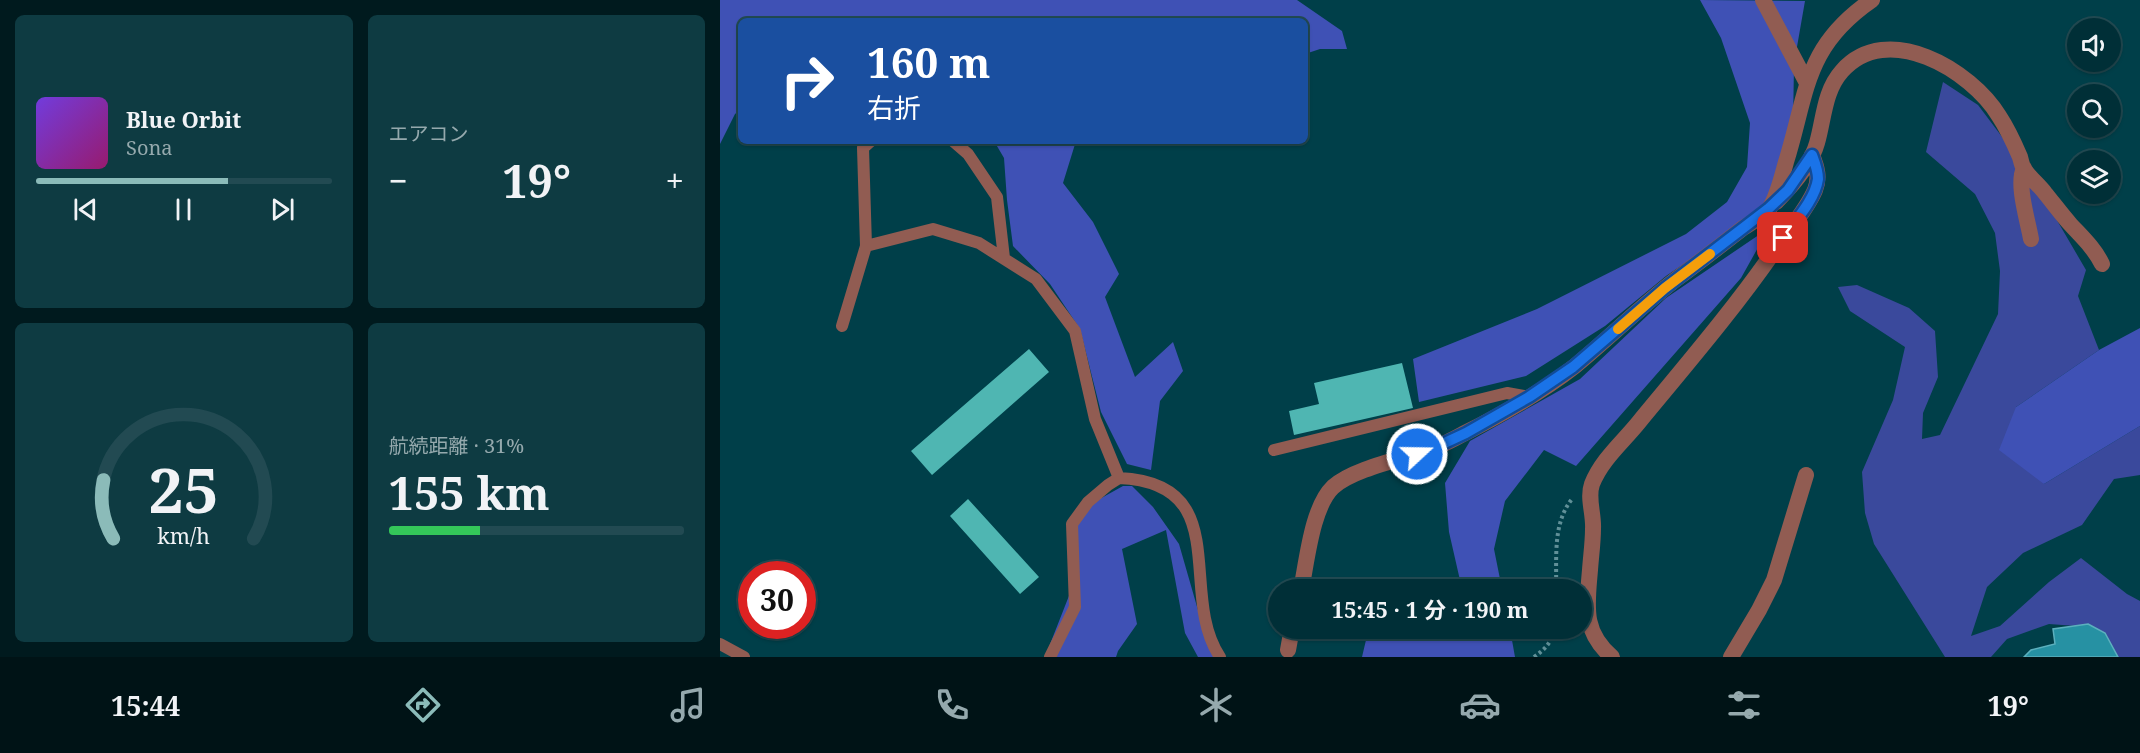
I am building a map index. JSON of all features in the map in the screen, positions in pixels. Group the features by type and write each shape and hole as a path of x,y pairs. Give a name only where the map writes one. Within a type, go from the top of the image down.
{"street":[{"path":"1763,0 1807,83"},
{"path":"1768,209 1779,186 1800,104 1814,65 1830,36 1850,16 1872,0"},
{"path":"1303,579 1317,517 1326,496 1333,487 1358,473 1436,447 1466,433 1529,397 1573,367 1665,288 1768,209 1788,190 1812,155 1827,99 1841,71 1856,58 1869,52 1899,50 1922,55 1947,66 1964,77 1999,115 2024,168 2071,225 2093,246 2102,264"},
{"path":"1612,657 1597,643 1591,632 1588,614 1593,528 1590,498 1592,485 1610,454 1750,286 1805,206 1815,190 1818,179 1812,155"},
{"path":"2024,168 2021,174 2022,189 2031,239"},
{"path":"1731,657 1749,629 1774,580 1806,475"},
{"path":"1285,655 1289,639"}],"lane":[{"path":"842,326 866,246 863,148 868,144"},
{"path":"956,144 968,154 998,197 1004,258"},
{"path":"866,246 933,229 979,243 1036,279 1075,330 1095,419 1119,478"},
{"path":"1274,450 1507,393 1529,397"},
{"path":"1050,657 1075,607 1072,524 1088,502 1107,485 1119,478 1156,485 1167,490 1185,506 1194,529 1208,627 1213,647 1220,657"},
{"path":"720,644 744,657"}],"path":[{"path":"1556,579 1558,528 1561,516 1574,497 1592,485"},
{"path":"1534,657 1545,649 1551,639"}],"shaded area":[{"path":"720,0 1297,0 1342,31 1347,49 1320,49 1308,53 1308,18 738,18 738,112 720,144"},
{"path":"1700,0 1805,1 1794,64 1793,125 1767,207 1666,276 1605,326 1526,376 1419,402 1413,359 1537,309 1686,234 1727,202 1747,167 1750,123 1721,38"},
{"path":"1943,82 1978,105 2030,174 2086,270 2078,296 2099,350 2016,407 2044,484 2140,426 2140,475 2114,479 2082,525 2023,553 1987,587 1971,636 2000,626 2049,582 2081,558 2127,594 2140,601 2140,657 2116,657 2090,627 2049,624 2007,639 1991,657 1945,657 1874,544 1865,513 1862,472 1893,400 1905,347 1850,311 1838,287 1857,285 1909,308 1935,331 1938,377 1923,413 1922,439 1940,435 1998,314 2000,271 1995,233 1975,194 1926,152"},
{"path":"996,144 1075,144 1063,183 1093,222 1119,274 1105,297 1135,377 1173,342 1183,371 1160,401 1151,470 1127,464 1101,412 1080,329 1050,284 1013,246 1004,158"},
{"path":"1769,228 1741,278 1576,466 1544,450 1505,501 1494,549 1500,579 1460,579 1449,532 1445,483 1470,441 1580,379 1666,298"},
{"path":"2140,328 2140,426 2044,484 1999,450 2016,407 2099,350"},
{"path":"1123,486 1132,486 1153,507 1179,544 1208,645 1216,657 1198,657 1185,633 1166,530 1122,549 1137,624 1116,657 1045,657 1074,583 1070,528 1087,506"},
{"path":"2088,624 2105,633 2118,657 2024,657 2031,650 2055,644 2053,629"},
{"path":"1512,639 1515,657 1362,657 1366,640"}],"building":[{"path":"1029,349 1049,372 932,475 911,451"},
{"path":"1402,363 1413,408 1294,435 1289,411 1319,404 1314,383"},
{"path":"968,499 1039,577 1020,594 950,516"}],"slow traffic":[{"path":"1618,329 1665,288 1710,254"}],"route":[{"path":"1417,454 1466,433 1529,397 1573,367 1665,288 1768,209 1796,181 1812,155 1818,179 1815,190 1783,238"}]}
